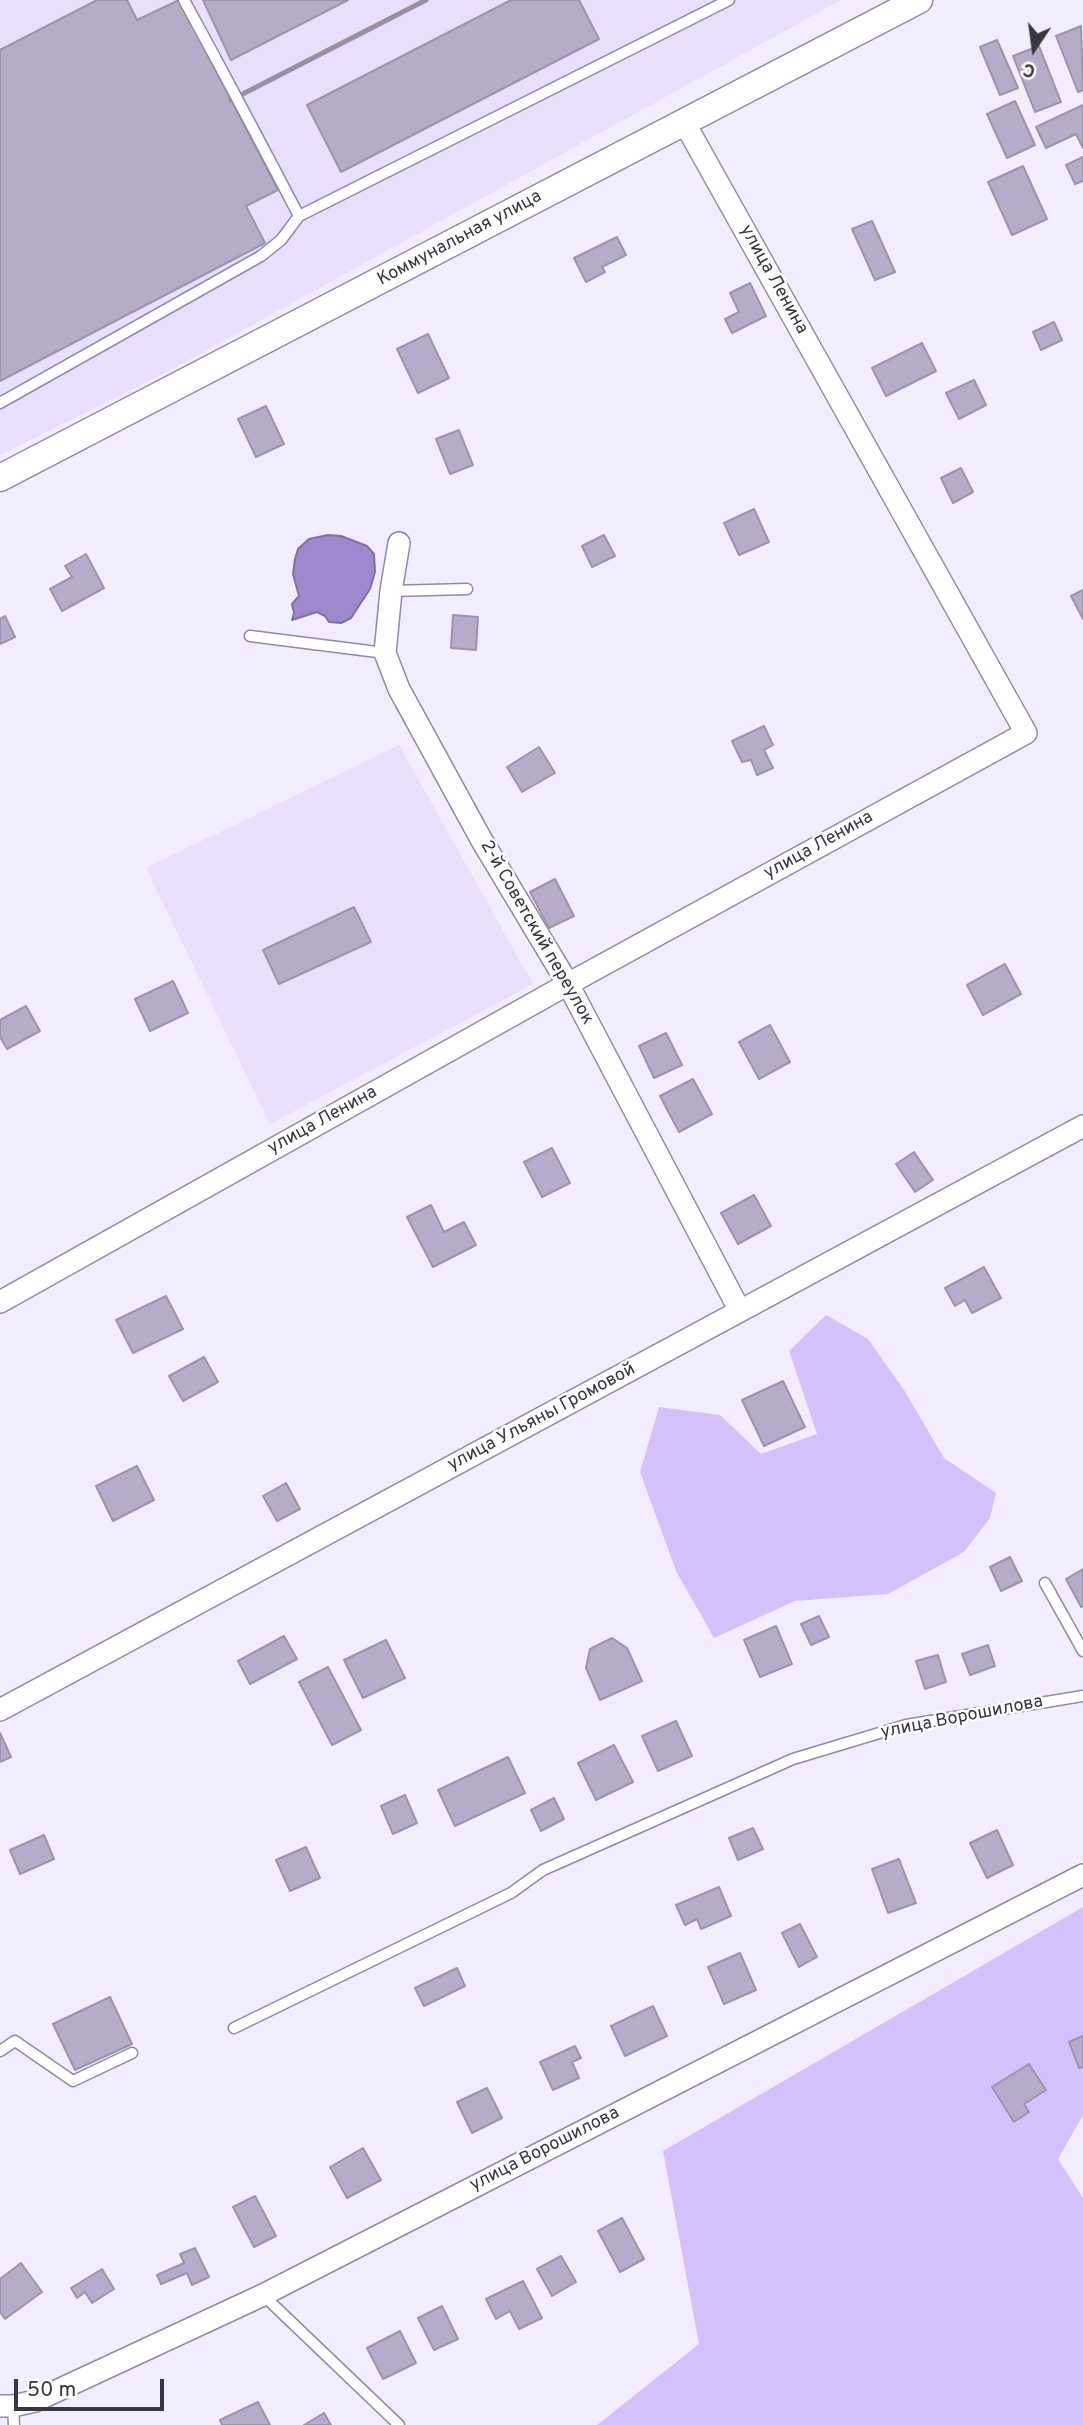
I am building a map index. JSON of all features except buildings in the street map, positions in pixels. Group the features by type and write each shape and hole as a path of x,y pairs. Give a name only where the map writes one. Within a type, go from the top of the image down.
{"street":[{"name":"Коммунальная улица","path":"0,478 919,0"},
{"name":"улица Ленина","path":"0,1302 568,984 1026,733 684,122"},
{"name":"2-й Советский переулок","path":"399,543 385,653 399,689 481,839 568,984 740,1311"},
{"name":"улица Ульяны Громовой","path":"0,1710 1083,1126"},
{"name":"улица Ворошилова","path":"9,2412 263,2295 1083,1875"}],"lane":[{"path":"184,0 299,216"},
{"path":"0,403 261,256 281,240 299,216 729,0"},
{"path":"391,591 467,589"},
{"path":"250,636 385,653"},
{"path":"1045,1583 1083,1651"},
{"name":"улица Ворошилова","path":"234,2028 511,1893 543,1870 793,1759 906,1725 1083,1696"},
{"path":"0,2051 15,2041 73,2081 132,2053"},
{"path":"263,2295 399,2425"}],"shaded area":[{"path":"0,0 841,0 167,372 0,455"},
{"path":"328,535 341,536 367,546 374,554 375,572 370,589 351,618 341,623 329,622 317,612 292,620 292,604 299,596 293,574 298,549 309,539"},
{"path":"399,745 533,984 270,1124 146,868"},
{"path":"826,1315 868,1339 904,1390 944,1458 996,1493 990,1518 964,1552 888,1594 795,1601 714,1638 676,1571 640,1472 659,1407 720,1415 761,1454 817,1434 789,1351"},
{"path":"1083,1907 1083,2115 1058,2159 1083,2198 1083,2425 597,2425 699,2344 663,2151"}],"railway":[{"path":"231,100 426,0"}]}
